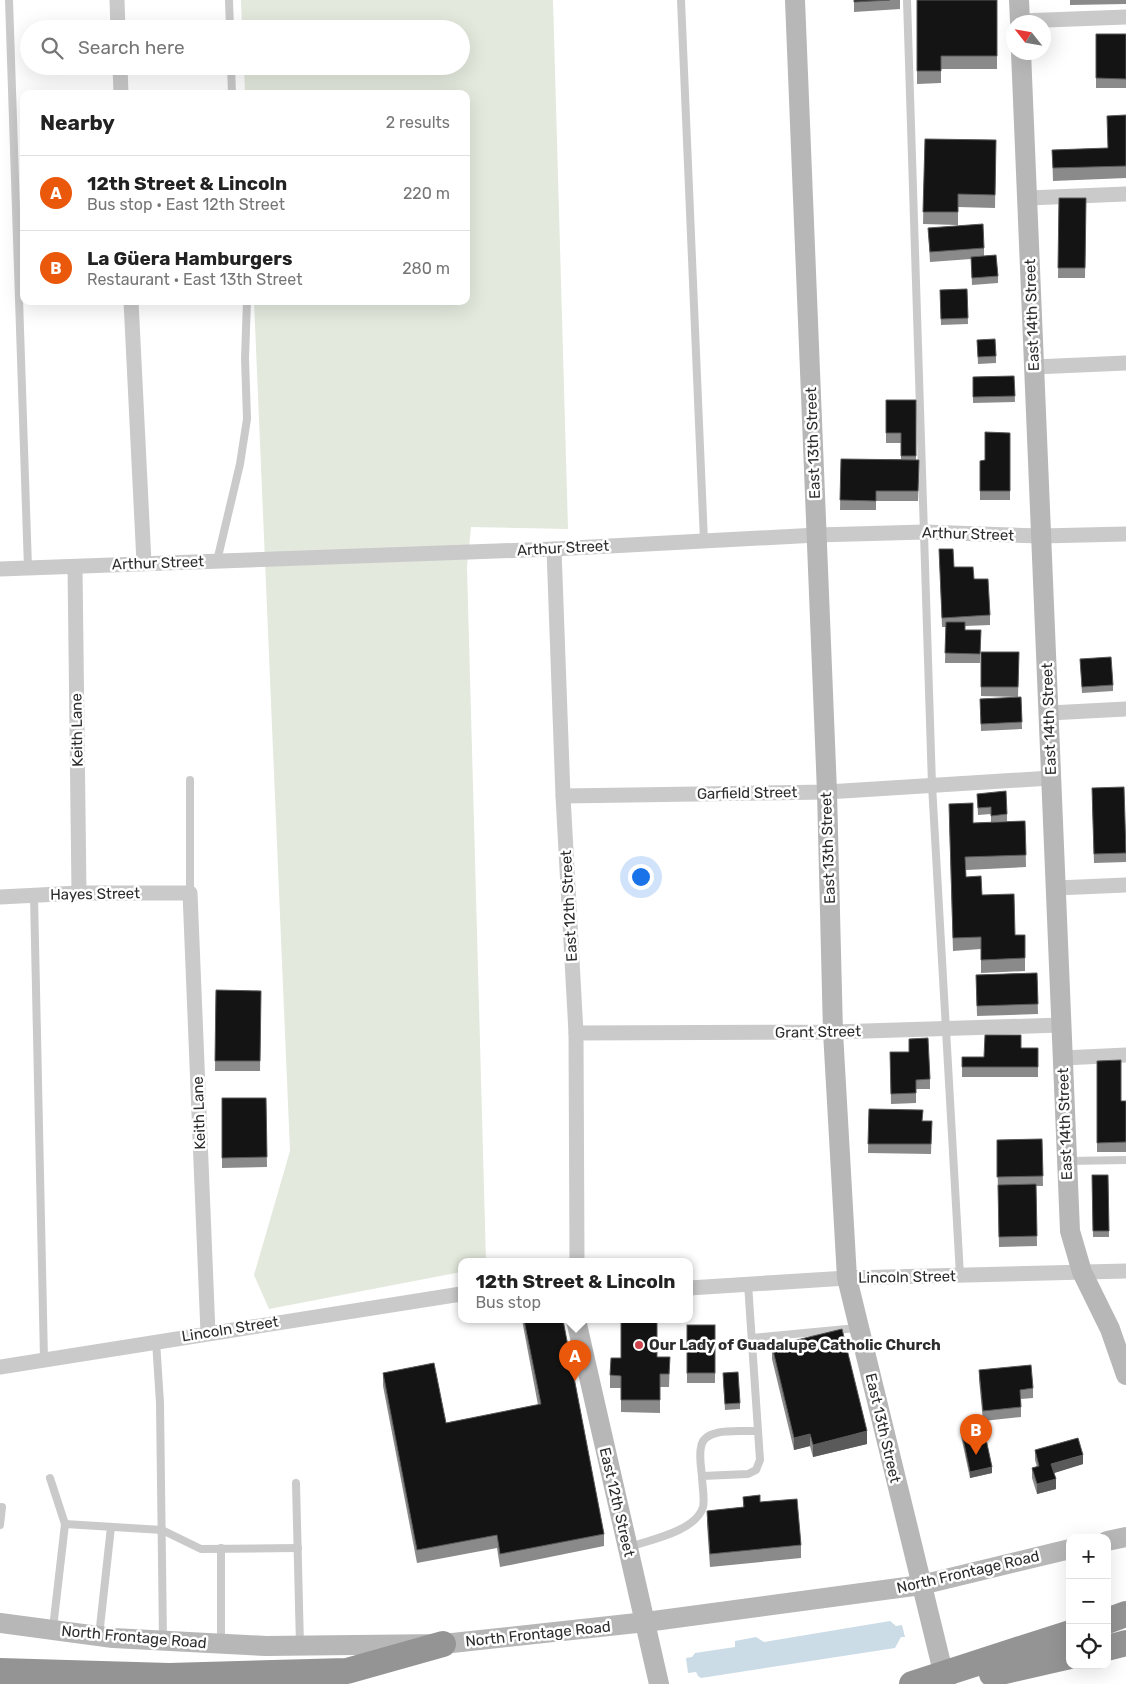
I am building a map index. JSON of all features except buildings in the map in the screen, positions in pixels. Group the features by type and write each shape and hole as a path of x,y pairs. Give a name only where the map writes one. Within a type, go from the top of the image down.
{"highway":[{"path":"1111,1619 1126,1614"},
{"path":"912,1684 1066,1634"},
{"path":"1111,1647 1126,1643"},
{"path":"0,1671 169,1676 347,1671 443,1644"},
{"path":"945,1684 1066,1657"}],"street":[{"path":"117,0 118,20"},
{"name":"East 13th Street","path":"794,0 827,792 833,1032 848,1278 945,1684"},
{"path":"1019,0 1020,15"},
{"path":"1051,21 1126,17"},
{"name":"East 14th Street","path":"1022,60 1070,1231 1082,1272 1110,1329 1126,1375"},
{"path":"120,75 121,90"},
{"path":"1028,198 1126,194"},
{"path":"131,305 144,563"},
{"path":"1034,367 1126,363"},
{"name":"Arthur Street","path":"0,569 554,549 817,535 924,532 1041,536 1126,534"},
{"name":"East 12th Street","path":"554,549 563,796 576,1033 577,1258"},
{"name":"Keith Lane","path":"75,567 79,893"},
{"path":"1048,713 1126,708"},
{"name":"Garfield Street","path":"563,796 827,792 1051,778"},
{"path":"1056,888 1126,885"},
{"name":"Hayes Street","path":"0,897 79,893 190,893"},
{"name":"Keith Lane","path":"190,893 208,1333"},
{"name":"Grant Street","path":"576,1033 833,1032 1061,1025"},
{"path":"1063,1058 1126,1055"},
{"name":"Lincoln Street","path":"693,1288 848,1278 1126,1271"},
{"name":"Lincoln Street","path":"0,1367 458,1294"},
{"name":"East 12th Street","path":"577,1323 659,1684"},
{"path":"1111,1539 1126,1537"},
{"name":"North Frontage Road","path":"0,1623 99,1636 221,1644 300,1646 443,1644 646,1622 921,1585 1066,1550"}],"lane":[{"path":"9,0 28,568"},
{"path":"229,0 230,20"},
{"path":"681,0 704,541"},
{"path":"907,0 932,785 960,1275"},
{"path":"231,75 232,90"},
{"path":"218,562 240,464 247,419 245,384 247,305"},
{"path":"190,780 190,893"},
{"path":"34,896 44,1360"},
{"path":"1067,1161 1126,1160"},
{"path":"702,1476 748,1474 756,1470 760,1460 748,1284"},
{"path":"752,1338 859,1328"},
{"path":"156,1341 160,1403 163,1640"},
{"path":"628,1548 680,1529 695,1520 703,1507 700,1446 705,1438 713,1433 758,1431"},
{"path":"50,1478 65,1524 53,1630"},
{"path":"296,1483 300,1646"},
{"path":"0,1525 2,1507"},
{"path":"65,1524 162,1530 201,1549 298,1548"},
{"path":"99,1636 111,1527"},
{"path":"221,1548 221,1644"}],"shaded area":[{"path":"241,0 553,0 568,529 471,527 467,567 486,1258 458,1258 458,1273 269,1309 254,1275 290,1151 254,305 470,305 470,90 245,90 244,75 470,75 470,20 242,20"}],"water":[{"path":"890,1621 896,1626 902,1625 905,1637 901,1637 895,1648 701,1678 696,1672 688,1673 686,1658 692,1657 695,1653 735,1647 735,1641 756,1637 764,1642"}],"place":[{"name":"Our Lady of Guadalupe Catholic Church","path":"639,1345"},
{"name":"12th Street & Lincoln","path":"575,1381"},
{"name":"La Güera Hamburgers","path":"976,1455"}]}
